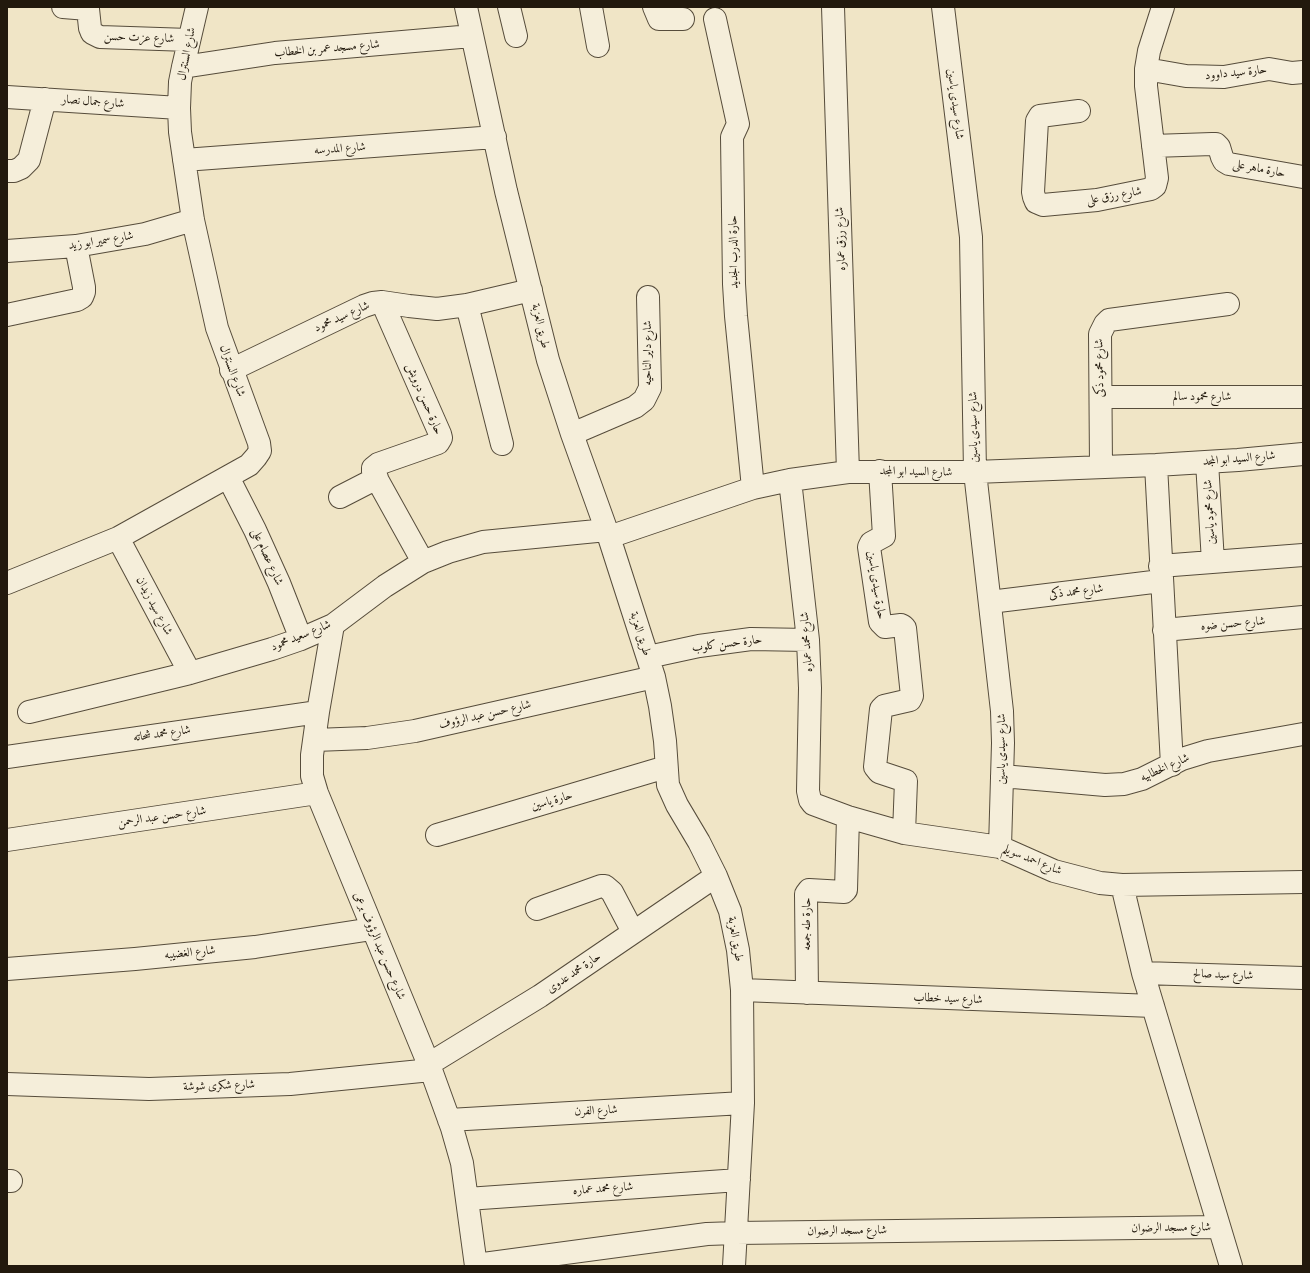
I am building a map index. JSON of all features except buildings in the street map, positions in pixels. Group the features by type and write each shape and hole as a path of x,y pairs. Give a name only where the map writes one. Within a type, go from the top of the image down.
{"street":[{"name":"شارع عزت حسن","path":"63,7 88,8 92,33 100,37 189,40"},
{"name":"شارع السنترال","path":"7,583 118,538 249,465 260,451 259,443 231,370 217,328 193,220 180,132 180,82 197,7"},
{"name":"طريق العزبة","path":"466,7 506,191 532,290 548,360 572,434 608,533 651,667 660,706 665,741 668,785 676,805 699,842 716,876 730,911 738,950 742,990 743,1102 734,1266"},
{"path":"509,7 516,36"},
{"path":"591,7 598,46"},
{"path":"654,7 659,19 683,19"},
{"name":"شارع رزق عماره","path":"833,7 848,472"},
{"name":"شارع سيدى ياسين","path":"943,7 971,237 974,472 1002,711 1000,847"},
{"name":"شارع رزق على","path":"1079,111 1044,116 1036,121 1033,192 1036,202 1043,205 1097,200 1151,189 1155,186 1157,178 1146,86 1146,69 1148,51 1163,7"},
{"name":"حارة الدرب الجديد","path":"715,18 738,124 732,137 734,284 753,488"},
{"name":"شارع مسجد عمر بن الخطاب","path":"183,67 275,53 472,36"},
{"name":"حارة سيد داوود","path":"1146,69 1186,76 1224,77 1269,69 1292,73 1303,72"},
{"name":"شارع جمال نصار","path":"7,97 179,108"},
{"path":"7,171 14,171 20,168 29,160 45,99"},
{"name":"شارع المدرسه","path":"184,160 495,137"},
{"name":"حارة ماهر على","path":"1153,146 1216,144 1219,147 1222,157 1229,164 1303,178"},
{"name":"شارع سمير ابو زيد","path":"7,251 76,246 145,234 193,220"},
{"path":"7,315 77,300 82,297 84,287 76,246"},
{"name":"شارع سيد محمود","path":"231,370 373,302 437,309 467,305 532,290"},
{"name":"شارع داير الناحيه","path":"572,434 635,407 644,400 650,388 648,297"},
{"name":"حارة حسن درويش","path":"377,478 373,472 375,465 438,443 441,438 382,302"},
{"name":"شارع محمود ذكى","path":"1101,467 1101,328 1109,320 1228,304"},
{"path":"467,305 502,444"},
{"name":"شارع محمود سالم","path":"1101,398 1303,397"},
{"name":"شارع السيد ابو المجد","path":"608,533 753,488 790,480 848,472 974,472 1156,465 1303,454"},
{"name":"شارع محمود ياسين","path":"1207,462 1213,562"},
{"path":"1156,465 1172,765"},
{"name":"حارة سيدى ياسين","path":"880,471 884,536 871,543 869,547 880,622 885,627 901,625 905,628 912,696 910,700 884,706 881,709 875,766 879,772 906,780 904,833"},
{"name":"شارع عصام على","path":"228,477 255,530 301,639"},
{"path":"340,497 377,478 424,562"},
{"name":"شارع محمد عماره","path":"790,480 808,640 810,688 808,791 810,800 813,804"},
{"name":"شارع سعيد محمود","path":"29,712 190,673 301,639 333,625 385,586 424,562 448,552 483,542 608,533"},
{"name":"شارع سيد زيدان","path":"118,538 190,673"},
{"name":"شارع محمد ذكى","path":"990,602 1161,574 1213,562 1303,555"},
{"name":"شارع حسن ضوه","path":"1164,630 1303,617"},
{"name":"شارع حسن عبد الرؤوف برعى","path":"333,625 312,754 312,776 316,794 430,1067 449,1120 462,1163 476,1266"},
{"name":"حارة حسن كلوب","path":"651,667 699,646 751,639 808,640"},
{"name":"شارع حسن عبد الرؤوف","path":"315,740 367,738 415,731 651,667"},
{"name":"شارع محمد شحاته","path":"7,757 318,712"},
{"name":"شارع الخطابيه","path":"1002,776 1105,785 1124,784 1142,779 1182,759 1208,751 1303,734"},
{"name":"حارة ياسين","path":"437,835 666,767"},
{"name":"شارع حسن عبد الرحمن","path":"7,840 316,794"},
{"name":"شارع احمد سويلم","path":"813,804 848,817 904,833 1000,847 1054,871 1100,883 1122,885 1303,882"},
{"name":"حارة طه جمعه","path":"807,993 806,894 809,890 844,892 847,888 848,817"},
{"name":"حارة محمد عدوى","path":"430,1067 540,996 716,876"},
{"path":"1122,885 1143,972 1230,1266"},
{"path":"537,909 601,886 605,886 612,892 633,932"},
{"name":"شارع الغضيبه","path":"7,969 135,959 255,947 372,929"},
{"name":"شارع سيد صالح","path":"1143,972 1303,978"},
{"name":"شارع سيد خطاب","path":"742,990 1153,1006"},
{"name":"شارع شكرى شوشة","path":"7,1084 149,1089 290,1084 430,1067"},
{"name":"شارع الفرن","path":"449,1120 743,1102"},
{"name":"شارع محمد عماره","path":"468,1199 739,1180"},
{"name":"شارع مسجد الرضوان","path":"476,1266 707,1234 1219,1227"}]}
